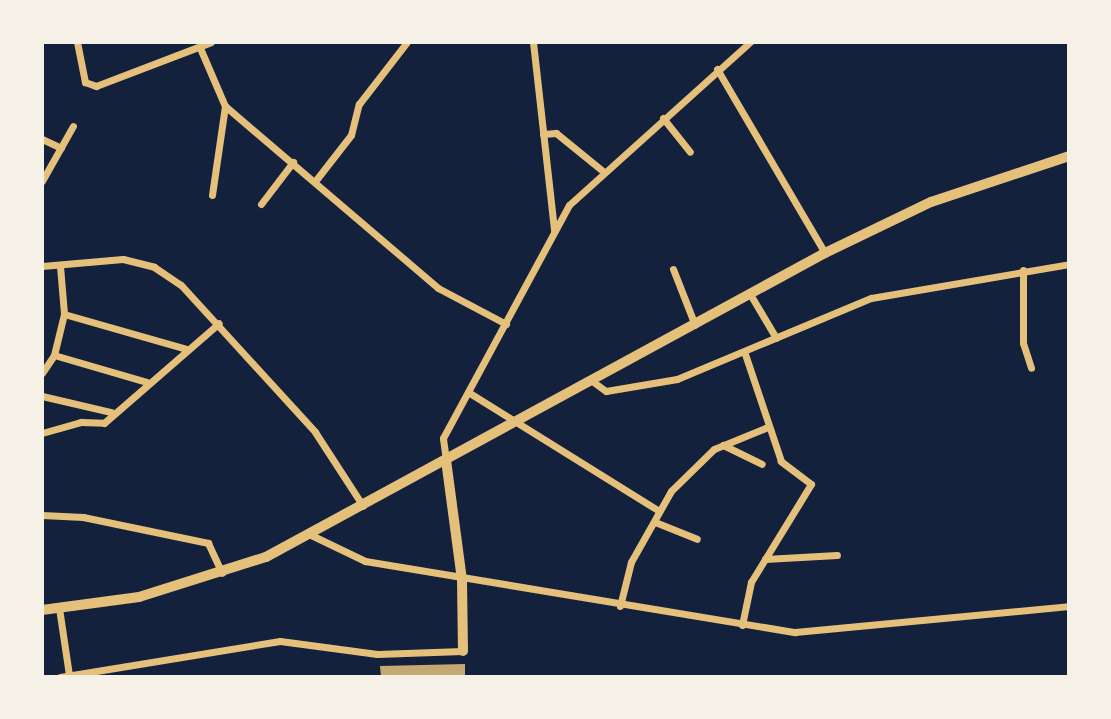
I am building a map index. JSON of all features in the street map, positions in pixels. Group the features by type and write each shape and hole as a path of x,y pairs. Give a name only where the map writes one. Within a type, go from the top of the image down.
{"main road":[{"path":"42,610 119,602 222,574 311,535 825,253 931,202 1069,156"},
{"path":"446,460 462,580 463,651"}],"street":[{"path":"77,42 85,82 96,86 211,42"},
{"path":"316,180 351,135 359,104 407,42"},
{"path":"533,42 555,230"},
{"path":"446,460 443,438 569,205 750,42"},
{"path":"200,48 225,106 316,180 438,288 506,324"},
{"path":"717,69 825,253"},
{"path":"212,195 225,106"},
{"path":"663,118 691,152"},
{"path":"42,181 73,126"},
{"path":"543,134 556,133 604,172"},
{"path":"42,139 61,148"},
{"path":"261,204 293,162"},
{"path":"42,266 123,259 154,267 219,323 315,432 363,506"},
{"path":"592,381 606,391 659,384 745,354 871,298 1069,264"},
{"path":"42,373 54,355 64,314 60,266"},
{"path":"673,269 695,325"},
{"path":"1023,270 1023,343 1031,368"},
{"path":"750,294 776,338"},
{"path":"64,314 187,349"},
{"path":"42,433 80,422 104,424 111,412 219,323"},
{"path":"742,625 751,582 811,484 781,461 745,354"},
{"path":"54,355 147,382"},
{"path":"468,392 659,511"},
{"path":"42,396 111,412"},
{"path":"620,606 631,562 671,491 723,445 768,427"},
{"path":"723,445 762,464"},
{"path":"42,515 83,517 208,543 222,574"},
{"path":"655,522 697,539"},
{"path":"311,535 365,561 462,580 795,632 870,628 1069,606"},
{"path":"765,559 837,555"},
{"path":"59,608 69,676"},
{"path":"60,677 280,641 377,654 463,651"}],"building":[{"path":"465,664 465,677 381,677 380,666"}]}
